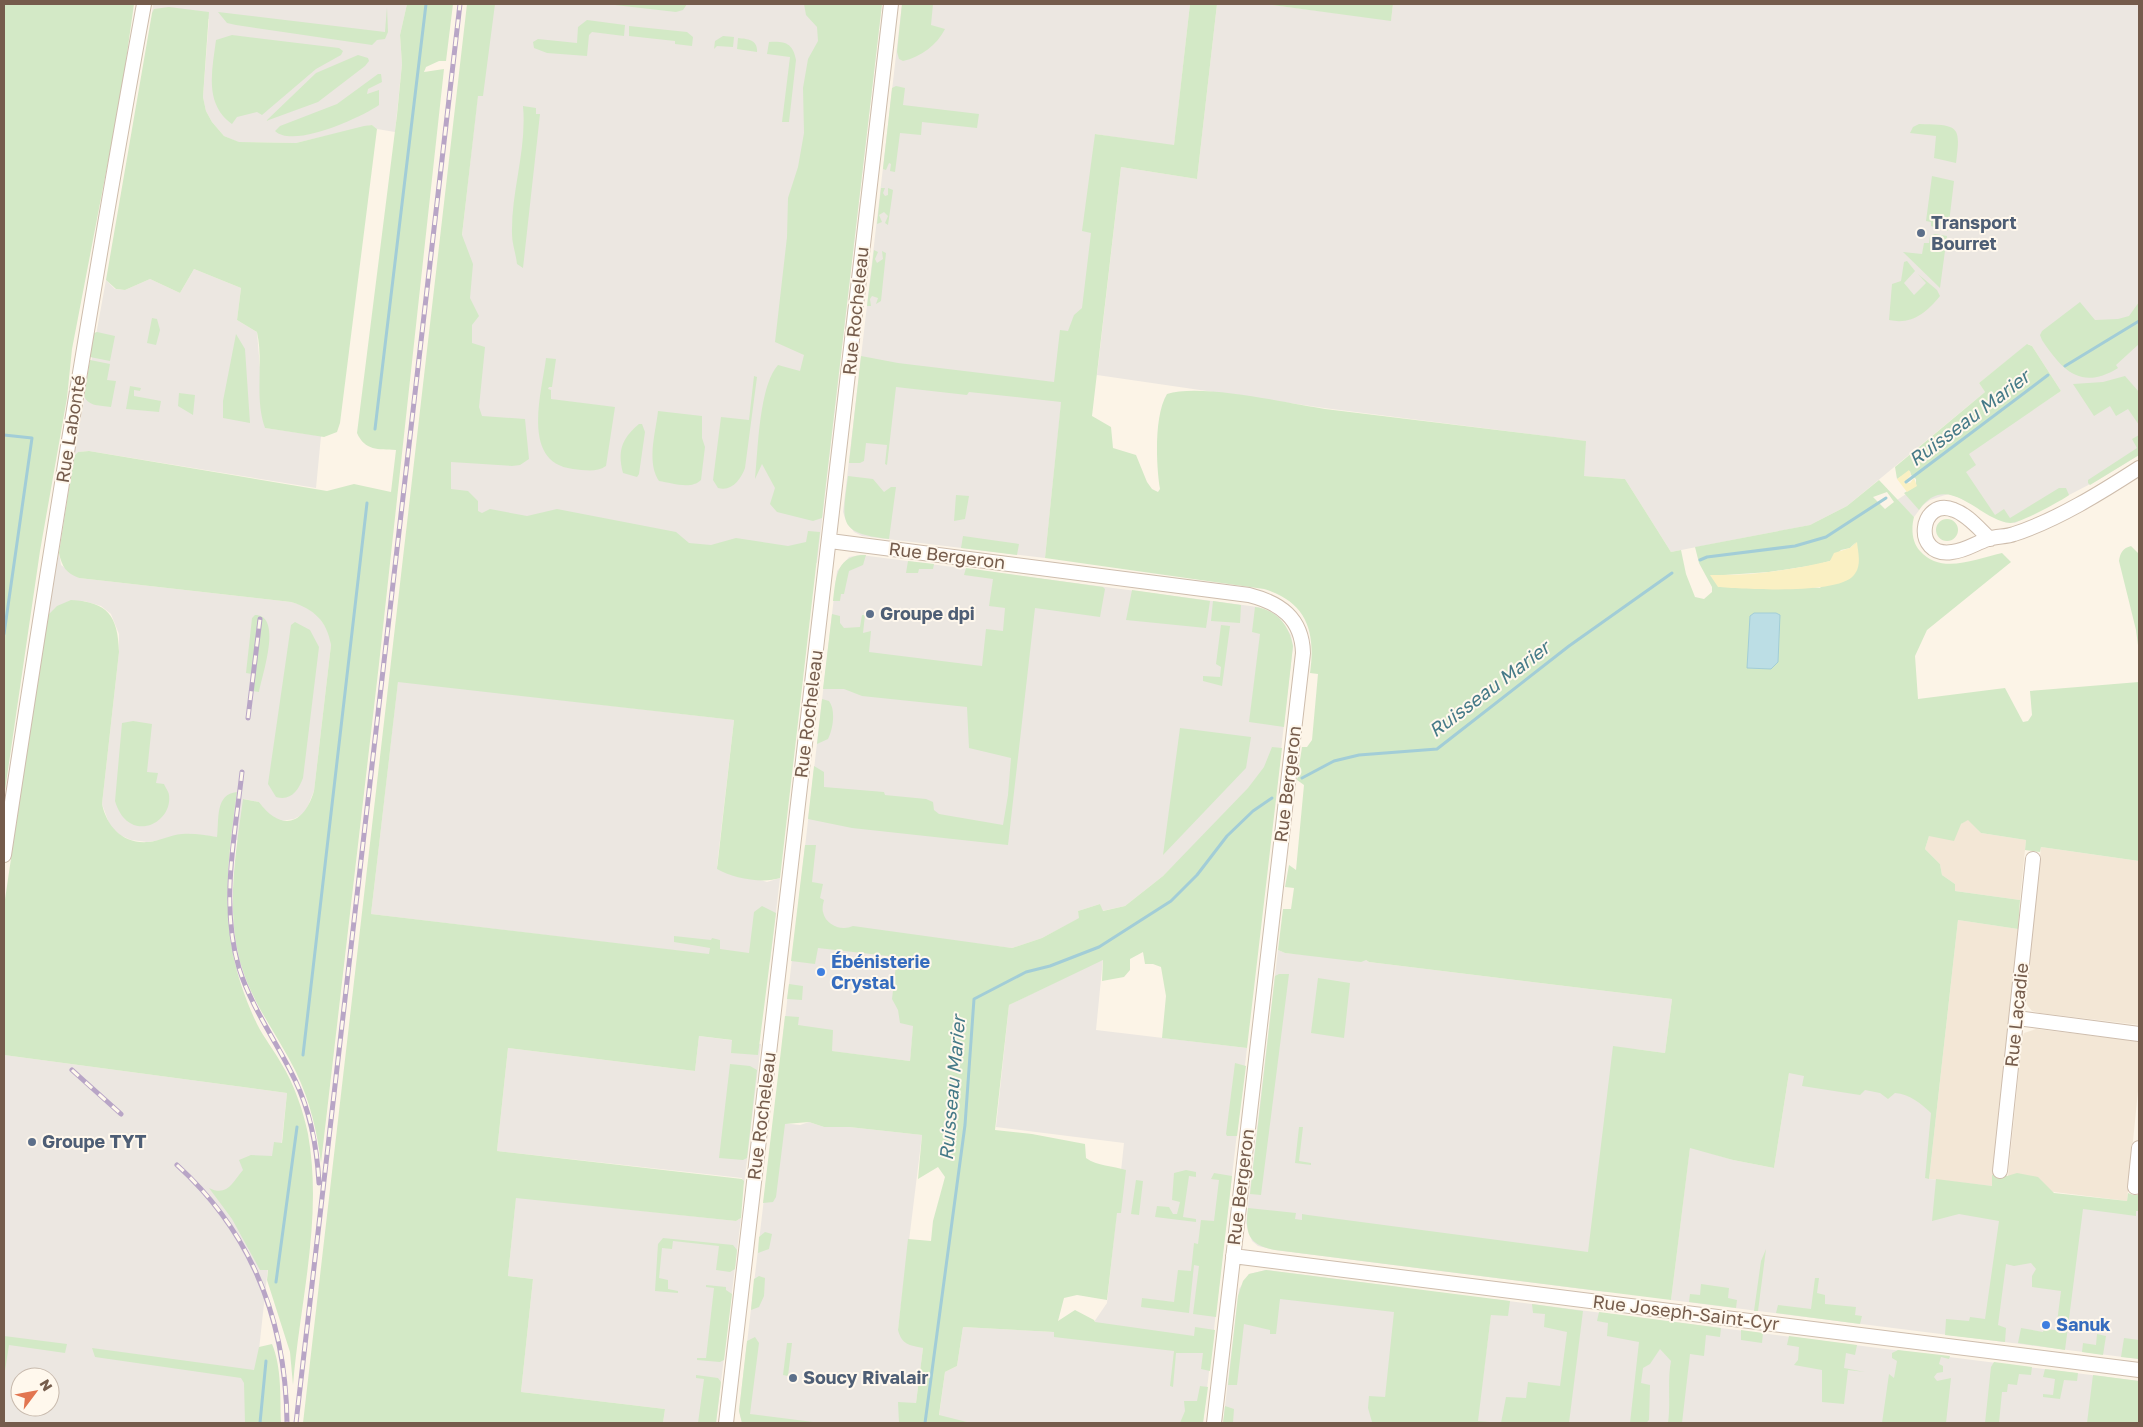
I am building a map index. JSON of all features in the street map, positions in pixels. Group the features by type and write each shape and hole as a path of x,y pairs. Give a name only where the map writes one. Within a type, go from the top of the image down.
{"street":[{"name":"Rue Labonté","path":"4,855 45,581 90,305 144,4"},
{"name":"Rue Rocheleau","path":"726,1423 891,4"},
{"path":"1990,539 2024,530 2094,495 2139,468"},
{"name":"Rue Bergeron","path":"830,541 1249,595 1281,606 1299,628 1304,653 1214,1423"},
{"name":"Rue Lacadie","path":"2000,1171 2032,859"},
{"path":"2017,1018 2139,1034"},
{"path":"2135,1187 2139,1148"},
{"name":"Rue Joseph-Saint-Cyr","path":"1233,1256 2139,1370"}],"shaded area":[{"path":"153,4 407,4 400,35 402,64 395,132 377,129 372,125 296,143 238,142 224,136 212,122 206,111 203,97 209,19 152,13"},
{"path":"488,4 882,4 817,563 431,512"},
{"path":"902,4 1190,4 1174,146 1095,134 1092,276 1062,395 1045,558 862,536 854,532 843,512"},
{"path":"1217,4 1264,4 1391,20 1393,4 2139,4 2139,455 2098,480 2015,523 2003,521 1958,497 1948,494 1930,500 1923,505 1914,517 1897,500 2061,391 2032,346 2028,344 1979,383 1985,392 1847,506 1810,525 1671,552 1625,479 1583,476 1585,441 1324,408 1097,375 1121,167 1197,179"},
{"path":"194,269 241,288 237,320 257,332 265,428 321,436 316,488 89,451 78,452 74,456 106,280 115,289 125,290 150,279 180,293"},
{"path":"59,553 61,565 79,578 291,602 306,606 318,616 329,632 331,645 314,791 305,813 294,819 281,821 268,814 259,802 244,799 238,840 200,835 147,842 131,840 120,835 110,826 102,804 119,652 119,634 111,614 101,606 84,601 47,616"},
{"path":"861,555 1258,607 1278,615 1291,635 1293,646 1277,786 1174,865 1125,906 1102,911 1100,904 1078,911 1080,918 1042,938 1012,948 922,937 910,1061 782,1045 837,571 849,557"},
{"path":"398,681 734,720 717,866 767,882 780,878 770,962 371,914"},
{"path":"1968,819 1981,833 2026,840 2020,900 1955,891 1955,884 1942,875 1940,864 1925,849 1929,836 1961,824"},
{"path":"2041,847 2139,861 2139,1025 2040,1013 2032,1011 2027,1005 2026,996"},
{"path":"1958,920 2018,929 1992,1186 1929,1179"},
{"path":"1278,950 1285,953 1366,960 1369,962 1672,999 1665,1053 1635,1049 1606,1292 1275,1250 1258,1246 1252,1241 1246,1223"},
{"path":"1103,959 1096,1030 1247,1048 1203,1423 971,1423 939,1416 945,1372 957,1366 963,1327 1054,1332 1094,1322 1107,1303 1124,1143 996,1127 1009,1005"},
{"path":"2036,1029 2137,1041 2139,1043 2139,1081 2127,1201 2007,1186 2022,1039 2024,1033"},
{"path":"699,1036 761,1044 744,1185 742,1178 497,1151 508,1048 695,1071"},
{"path":"4,1055 287,1093 251,1423 4,1423"},
{"path":"1794,1070 1937,1100 1929,1179 1992,1186 2139,1211 2139,1359 1671,1300 1690,1147 1733,1160 1774,1168 1789,1073"},
{"path":"773,1122 800,1125 809,1122 824,1127 849,1127 922,1135 898,1330 923,1348 916,1403 917,1423 742,1423 739,1411"},
{"path":"516,1197 736,1221 741,1218 716,1423 663,1423 665,1409 521,1392 533,1279 508,1276"},
{"path":"1266,1270 1399,1287 1382,1423 1223,1423 1239,1289 1249,1274"},
{"path":"1493,1299 2139,1381 2139,1423 1477,1423"}],"green space":[{"path":"4,4 134,4 122,89 72,349 67,398 40,551 4,797"},
{"path":"407,4 453,4 446,61 439,61 426,67 424,72 444,69 379,664 321,1163 312,1116 301,1083 247,982 235,937 233,891 243,799 259,802 267,812 283,821 298,817 310,802 314,791 331,645 326,629 313,612 291,602 79,578 65,569 59,553 74,456 78,452 89,451 327,491 354,484 391,492 396,450 378,449 368,446 360,439 357,433 397,115 402,64 400,35"},
{"path":"467,4 495,4 483,96 478,96 462,235 473,264 470,298 479,316 472,325 472,343 485,347 479,407 482,416 525,419 529,459 520,465 512,466 451,462 451,489 468,491 478,501 478,511 482,513 490,509 527,516 557,509 676,532 689,543 711,545 736,538 788,546 806,542 808,531 820,532 780,878 773,880 748,879 717,869 734,720 398,682 371,914 709,954 710,948 674,942 674,936 711,940 712,938 720,940 720,949 749,953 754,912 762,906 776,913 758,1055 731,1053 732,1040 699,1036 695,1071 508,1048 497,1151 742,1179 744,1181 741,1218 736,1221 516,1198 508,1276 533,1279 521,1392 665,1409 663,1423 303,1423"},
{"path":"606,4 687,4 683,10 676,12"},
{"path":"804,4 882,4 822,518 813,521 777,512 770,504 775,488 762,464 755,479 760,419 772,375 778,365 800,371 804,355 775,342 787,237 788,198 798,167 804,133 803,88 808,59 818,41 817,27 806,15"},
{"path":"902,4 933,4 931,25 945,29 928,50 916,57 903,61 899,59 897,52"},
{"path":"1190,4 1217,4 1197,179 1121,167 1092,416 1111,427 1113,448 1136,455 1147,482 1152,489 1158,492 1160,489 1157,440 1163,403 1167,394 1182,391 1222,392 1325,409 1586,441 1584,476 1625,479 1671,552 1681,550 1686,574 1695,597 1704,599 1712,592 1712,587 1699,563 1695,547 1810,525 1847,506 1879,480 1914,517 1912,531 1914,539 1917,547 1928,558 1948,564 2002,553 2011,562 1927,630 1915,656 1918,699 2005,688 2023,722 2028,721 2032,715 2030,691 2139,682 2139,861 2041,847 2040,852 2025,850 2026,840 1981,833 1968,820 1961,824 1954,841 1929,836 1925,849 1940,864 1942,875 1955,884 1955,891 2020,900 2018,929 1958,920 1929,1179 1925,1178 1931,1113 1919,1103 1910,1097 1895,1093 1888,1099 1880,1093 1865,1090 1860,1095 1802,1086 1804,1076 1789,1073 1774,1168 1733,1160 1690,1148 1671,1300 1275,1250 1266,1248 1253,1241 1248,1231 1248,1208 1296,1213 1295,1219 1302,1220 1302,1214 1588,1252 1613,1046 1665,1053 1672,999 1369,962 1366,960 1361,962 1285,953 1278,950 1283,909 1291,909 1294,888 1285,887 1289,865 1296,870 1304,785 1297,780 1302,747 1307,747 1312,740 1318,674 1310,673 1312,658 1309,632 1299,610 1279,595 1264,589 1045,558 1061,402 969,392 967,395 896,387 887,465 885,464 887,445 866,443 864,461 849,463 861,356 898,363 1054,382 1060,330 1068,331 1074,315 1082,308 1091,233 1082,231 1095,134 1174,145","holes":["1887,492 1894,502 1885,509 1873,497","1856,542 1820,588 1710,576 1769,572 1815,565 1830,561 1841,550 1850,548"]},
{"path":"1264,4 1393,4 1391,21"},
{"path":"169,7 209,12 203,97 206,111 212,122 224,136 239,142 296,143 364,126 372,125 377,129 340,423 337,432 324,437 265,428 259,392 260,356 257,332 237,320 241,288 194,269 180,293 150,279 125,290 116,289 106,280 152,13 154,9"},
{"path":"387,7 388,32 385,39 377,40 372,45 236,25 227,23 218,12 385,32"},
{"path":"587,20 625,25 624,36 592,32 589,35 587,56 547,53 534,48 533,42 538,39 577,43 578,27"},
{"path":"629,26 687,32 693,37 692,46 675,44 675,41 629,36"},
{"path":"232,35 339,48 343,51 341,55 316,69 262,115 257,112 237,117 232,124 217,107 212,86 212,75 216,40"},
{"path":"723,36 734,37 733,47 717,46 714,49 715,41"},
{"path":"738,38 754,43 757,52 737,49"},
{"path":"769,42 787,44 795,54 796,60 789,122 782,122 790,57 767,54"},
{"path":"358,55 368,58 369,61 318,102 266,121 316,73"},
{"path":"378,74 381,74 382,82 368,89 367,94 379,90 379,105 358,117 311,134 284,136 275,131 280,126 337,104"},
{"path":"896,86 905,88 903,105 979,114 977,128 922,122 921,135 900,133 895,172 890,171 891,164 889,163 886,170 883,169 892,88"},
{"path":"523,106 536,108 536,114 540,114 523,268 517,264 512,234 512,218 523,139"},
{"path":"1919,124 1942,125 1954,130 1958,141 1956,163 1934,158 1936,136 1910,133 1913,127"},
{"path":"1932,176 1954,181 1948,231 1931,226 1931,222 1926,221"},
{"path":"881,188 885,188 883,193 885,196 888,195 888,188 893,190 888,225 885,223 888,216 884,212 879,215 882,222 877,224"},
{"path":"1935,234 1947,236 1940,288 1903,252 1922,254 1924,243 1929,243 1930,236"},
{"path":"874,250 878,252 875,259 877,263 883,259 882,251 886,253 881,301 876,304 878,298 872,296 870,299 871,306 867,306"},
{"path":"1907,261 1915,271 1904,283 1914,295 1926,283 1918,274 1937,290 1940,296 1929,308 1912,319 1905,321 1889,320 1892,284 1901,281 1904,262"},
{"path":"2080,302 2095,320 2118,319 2129,316 2139,302 2139,344 2116,365 2118,368 2105,375 2093,378 2074,374 2065,368 2049,351 2040,335 2042,331"},
{"path":"152,318 157,319 160,330 156,345 147,343"},
{"path":"94,333 115,336 110,361 90,357"},
{"path":"236,334 245,349 250,423 223,418 223,401"},
{"path":"2027,344 2032,346 2061,391 1969,454 1976,465 1966,472 1995,515 2004,509 2010,518 2059,488 2066,488 2069,495 2031,516 2010,523 1987,514 1964,500 1941,494 1930,499 1919,510 1904,493 1916,486 1916,479 1911,475 1910,471 1897,479 1895,467 1985,392 1979,383"},
{"path":"546,358 556,359 552,387 548,389 551,390 551,399 615,407 606,466 598,470 573,469 556,464 546,454 540,440 538,424"},
{"path":"90,360 110,364 107,380 116,381 111,407 92,404 84,396"},
{"path":"754,376 757,377 745,468 735,484 728,488 718,488 713,480 721,417 749,420"},
{"path":"2125,376 2139,392 2139,425 2128,409 2116,416 2110,406 2094,416 2073,384 2103,382"},
{"path":"130,386 141,388 140,391 134,390 134,396 161,401 159,412 126,409"},
{"path":"179,393 195,395 193,415 178,406"},
{"path":"658,411 702,416 702,438 705,447 701,480 697,483 681,485 659,481 655,473 652,456"},
{"path":"639,424 642,424 645,432 637,477 623,473 621,452 628,434"},
{"path":"2139,435 2139,455 2090,485 2088,483 2088,480 2137,448 2132,439"},
{"path":"848,476 873,479 884,492 891,487 896,487 889,539 860,533 852,529 847,523 845,505"},
{"path":"956,495 969,496 965,519 954,521"},
{"path":"1947,519 1955,522 1958,530 1955,538 1947,541 1939,538 1936,530 1939,522"},
{"path":"963,536 1019,544 1017,555 961,548"},
{"path":"2131,546 2139,554 2139,653 2136,630 2119,561 2122,551"},
{"path":"866,555 863,565 849,571 844,594 841,594 840,601 833,601 838,571 846,560"},
{"path":"908,561 934,564 933,569 919,569 918,573 906,573"},
{"path":"966,568 1103,587 1105,589 1100,617 1035,608 1008,845 852,828 808,819 814,766 824,772 824,787 884,792 885,795 926,799 933,802 934,810 939,814 1003,825 1011,758 969,748 967,707 862,696 844,689 823,689 832,614 840,616 840,623 844,628 860,627 862,615 865,615 863,633 871,631 869,652 982,666 986,629 1003,631 1005,608 989,606 993,579 964,575"},
{"path":"1132,590 1210,601 1206,628 1126,620"},
{"path":"71,600 94,604 109,613 116,629 118,640 119,652 102,804 112,827 124,837 139,842 148,842 182,834 217,837 218,815 222,802 225,797 237,792 228,882 230,938 244,994 257,1024 286,1071 298,1097 308,1134 312,1165 312,1228 293,1385 290,1352 267,1280 268,1270 260,1270 232,1219 209,1188 220,1191 229,1187 243,1170 239,1160 251,1155 272,1156 274,1142 282,1143 287,1093 4,1055 4,906 47,616 57,606"},
{"path":"1213,601 1241,605 1240,623 1211,621"},
{"path":"1255,607 1270,611 1281,620 1288,631 1293,646 1284,727 1249,722 1260,634 1252,632"},
{"path":"255,615 263,618 268,625 269,635 269,647 259,692 253,691 261,619 258,618 252,674 246,673 252,618"},
{"path":"295,622 310,630 319,647 303,778 293,794 286,798 281,798 276,797 268,784 291,625"},
{"path":"1221,625 1230,626 1222,686 1203,681 1203,676 1220,677 1221,667 1216,664"},
{"path":"822,699 829,701 833,720 828,739 817,744"},
{"path":"133,721 152,724 147,772 158,773 156,783 164,784 169,794 168,805 164,814 157,821 139,826 129,823 121,815 115,801 122,723"},
{"path":"1180,728 1251,737 1246,768 1163,855"},
{"path":"1272,747 1282,748 1247,1048 1162,1038 1166,996 1161,967 1145,964 1143,952 1130,959 1130,970 1124,977 1102,981 1103,960 1009,1005 995,1130 1032,1134 1085,1144 1086,1158 1090,1161 1126,1170 1121,1213 1117,1213 1107,1300 1077,1295 1064,1298 1058,1321 1075,1310 1095,1322 1194,1336 1195,1327 1215,1330 1210,1371 1201,1369 1203,1353 1176,1353 1173,1387 1170,1386 1174,1351 1054,1337 1054,1332 963,1327 957,1366 945,1372 939,1415 971,1423 899,1423 898,1402 916,1403 923,1348 907,1344 902,1339 898,1330 908,1239 931,1241 933,1221 945,1177 938,1167 918,1179 922,1135 849,1127 824,1127 809,1122 785,1124 776,1197 773,1202 763,1203 785,1016 799,1017 798,1025 833,1030 832,1051 910,1061 913,1026 900,1023 898,1010 892,999 897,957 818,948 815,964 791,961 805,845 816,845 812,882 823,884 820,898 824,900 823,912 827,921 835,926 844,928 853,926 1012,948 1042,938 1079,918 1078,911 1100,904 1103,911 1125,906 1163,876 1248,788 1264,767"},
{"path":"1289,974 1261,1195 1250,1194 1275,976"},
{"path":"1318,978 1350,983 1344,1038 1311,1033"},
{"path":"789,984 803,986 802,1000 787,999"},
{"path":"1235,1063 1246,1066 1237,1136 1227,1136 1226,1134"},
{"path":"730,1064 750,1066 757,1070 747,1158 743,1160 719,1158"},
{"path":"1299,1127 1303,1127 1299,1161 1311,1163 1311,1165 1295,1163"},
{"path":"1186,1170 1196,1172 1196,1177 1189,1176 1183,1217 1196,1219 1196,1222 1155,1217 1157,1206 1169,1207 1173,1214 1177,1214 1180,1202 1172,1200 1174,1173"},
{"path":"1214,1173 1232,1176 1216,1317 1193,1314 1199,1266 1194,1265 1189,1313 1141,1307 1142,1298 1174,1302 1178,1270 1191,1271 1194,1243 1198,1244 1201,1220 1214,1221 1219,1180 1211,1179"},
{"path":"2017,1173 2038,1177 2054,1193 2127,1201 2128,1193 2139,1195 2139,1211 2136,1211 2136,1216 2083,1209 2065,1350 2018,1343 2021,1328 2043,1332 2044,1329 2056,1330 2061,1291 2032,1287 2032,1276 2036,1269 2031,1263 2014,1266 2006,1264 1998,1325 2006,1328 2005,1342 1945,1335 1946,1319 1969,1321 1970,1317 1985,1319 1999,1221 1959,1214 1932,1221 1936,1179 1992,1186 1992,1175 2007,1176"},
{"path":"1136,1180 1143,1181 1139,1215 1131,1214"},
{"path":"765,1232 772,1234 769,1249 758,1253 759,1237"},
{"path":"663,1238 733,1245 737,1250 735,1269 730,1272 716,1270 719,1246 673,1241 672,1249 662,1248 659,1278 668,1280 668,1289 678,1291 678,1293 655,1291 658,1244"},
{"path":"1766,1249 1758,1311 1754,1311 1761,1261"},
{"path":"1266,1270 1510,1301 1508,1316 1491,1315 1478,1421 1497,1423 1372,1422 1368,1408 1369,1396 1385,1397 1394,1312 1280,1299 1276,1334 1270,1334 1270,1330 1244,1324 1237,1385 1228,1385 1238,1296 1243,1281 1249,1274"},
{"path":"759,1276 765,1278 764,1296 759,1307 751,1310 754,1279"},
{"path":"1815,1278 1819,1278 1817,1293 1825,1295 1825,1304 1856,1307 1855,1315 1862,1316 1860,1324 1776,1313 1778,1305 1811,1309"},
{"path":"1701,1284 1729,1288 1728,1298 1737,1300 1736,1308 1689,1302 1690,1294 1700,1295"},
{"path":"706,1285 726,1287 726,1290 732,1294 724,1360 720,1362 697,1360 697,1358 706,1358 714,1288 706,1287"},
{"path":"1532,1304 1583,1311 1569,1423 1501,1423 1506,1397 1526,1398 1528,1382 1560,1386 1567,1332 1544,1327 1545,1314 1533,1313"},
{"path":"1599,1312 1721,1328 1720,1337 1706,1335 1704,1356 1690,1354 1682,1423 1668,1423 1671,1361 1660,1349 1650,1364 1643,1368 1641,1383 1650,1385 1649,1420 1646,1423 1630,1423 1639,1342 1607,1336 1608,1323 1597,1321"},
{"path":"1741,1330 1763,1333 1762,1343 1741,1340"},
{"path":"2097,1334 2106,1336 2103,1355 2082,1352 2083,1343 2096,1345"},
{"path":"4,1336 67,1344 65,1353 9,1345 4,1377"},
{"path":"1789,1336 1857,1345 1855,1355 1846,1353 1844,1368 1865,1372 1848,1370 1844,1404 1822,1402 1822,1370 1794,1365 1798,1360 1799,1347 1787,1345"},
{"path":"755,1337 759,1343 750,1414 821,1423 742,1423 739,1411 747,1341"},
{"path":"2124,1338 2139,1340 2139,1359 2121,1357"},
{"path":"787,1343 792,1343 788,1376 783,1375"},
{"path":"272,1344 279,1373 281,1423 245,1423 244,1383 241,1378 95,1357 92,1348 254,1370 259,1347"},
{"path":"1898,1350 1950,1356 1949,1359 1941,1357 1939,1364 1943,1366 1943,1372 1937,1373 1934,1377 1937,1381 1951,1378 1946,1423 1882,1423 1889,1374 1894,1378 1897,1361 1892,1358 1892,1353"},
{"path":"1994,1362 2032,1367 2031,1375 2019,1374 2017,1385 2008,1384 2007,1392 2002,1392 1999,1423 1985,1423 1991,1367"},
{"path":"2045,1369 2078,1373 2077,1381 2064,1380 2060,1399 2043,1397 2043,1394 2053,1395 2055,1379 2043,1377"},
{"path":"696,1375 718,1378 721,1382 716,1423 698,1423 704,1379 696,1378"},
{"path":"2093,1375 2139,1381 2139,1423 2087,1423"},
{"path":"1200,1386 1208,1387 1203,1423 1180,1423 1185,1411 1184,1401 1197,1401"},
{"path":"1225,1406 1234,1409 1233,1423 1223,1423"}],"sand":[{"path":"1909,470 1911,475 1904,483 1910,483 1914,478 1917,486 1907,492 1897,479"},
{"path":"1857,542 1859,559 1854,575 1845,581 1830,586 1790,589 1718,587 1710,575 1771,572 1830,561 1834,553 1850,548"}],"water":[{"path":"1754,613 1776,613 1780,615 1778,662 1771,669 1747,668 1750,616"}],"waterway":[{"path":"375,429 426,4"},
{"name":"Ruisseau Marier","path":"2065,366 2139,321"},
{"name":"Ruisseau Marier","path":"1906,482 2048,375"},
{"path":"4,435 32,438 4,634"},
{"name":"Ruisseau Marier","path":"1700,560 1707,557 1795,546 1826,537 1886,498"},
{"path":"303,1055 367,503"},
{"name":"Ruisseau Marier","path":"1302,778 1334,761 1359,755 1437,749 1569,646 1672,573"},
{"name":"Ruisseau Marier","path":"925,1423 965,1125 974,999 1026,972 1050,966 1099,947 1171,901 1197,875 1227,836 1253,811 1272,798"},
{"path":"276,1282 297,1127"},
{"path":"260,1423 266,1361"}],"railway":[{"path":"296,1423 460,4"},
{"path":"248,718 260,619"},
{"path":"242,772 231,870 230,919 233,944 244,983 301,1092 315,1143 319,1183"},
{"path":"72,1070 121,1114"},
{"path":"177,1165 204,1192 226,1220 245,1250 260,1282 272,1315 280,1349 285,1385 287,1423"}],"place":[{"name":"Transport Bourret","path":"1921,233"},
{"name":"Groupe dpi","path":"870,614"},
{"name":"Ébénisterie Crystal","path":"821,972"},
{"name":"Groupe TYT","path":"32,1142"},
{"name":"Sanuk","path":"2046,1325"},
{"name":"Soucy Rivalair","path":"793,1378"}]}
